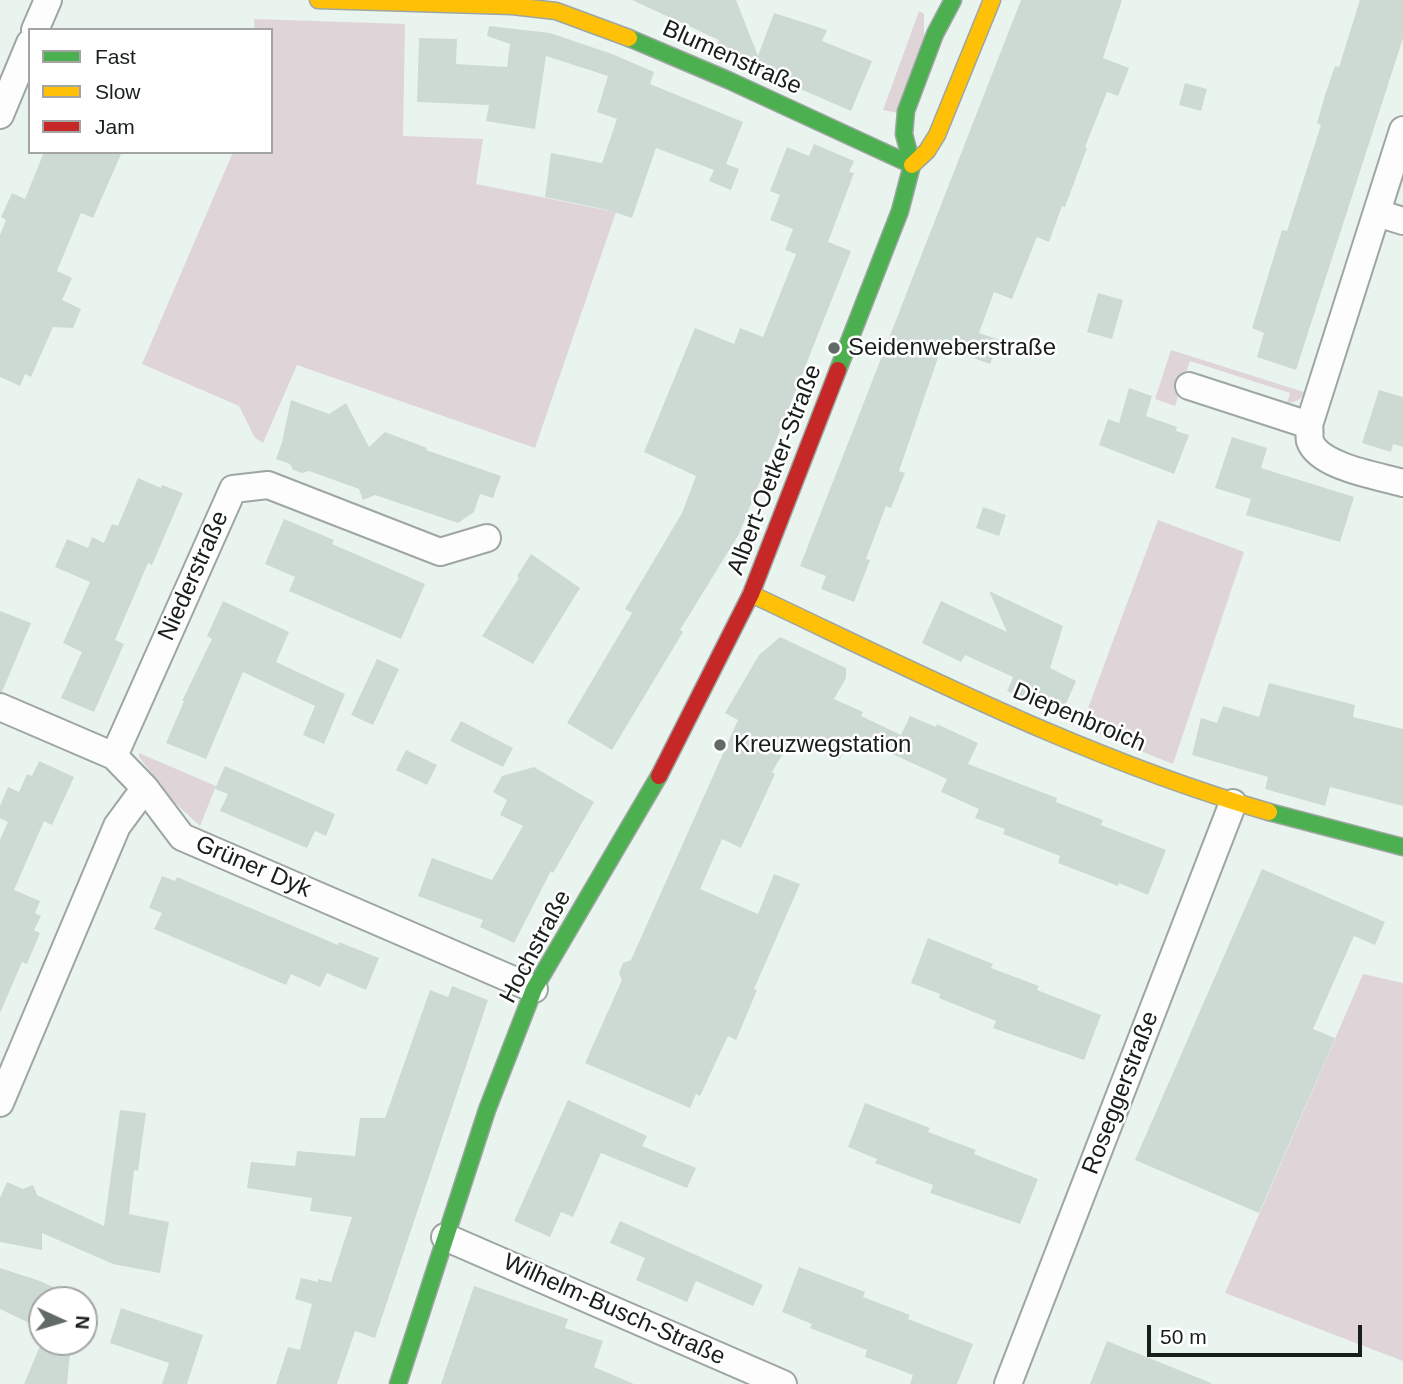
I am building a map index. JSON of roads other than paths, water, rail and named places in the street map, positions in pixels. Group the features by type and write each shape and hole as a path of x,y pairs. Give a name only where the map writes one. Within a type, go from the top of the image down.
{"street":[{"path":"36,28 48,0"},
{"name":"Blumenstraße","path":"318,0 512,6 556,11 595,24 728,80 912,165"},
{"name":"Albert-Oetker-Straße","path":"751,594 900,211 912,165 904,134 906,111 935,34 953,0"},
{"name":"Albert-Oetker-Straße","path":"912,165 927,151 937,135 992,0"},
{"path":"0,115 28,48"},
{"path":"1403,130 1310,425 1310,441 1319,455 1330,462 1403,483"},
{"path":"1377,213 1403,221"},
{"path":"1189,386 1310,425"},
{"name":"Niederstraße","path":"114,756 233,489 268,485 440,552 487,538"},
{"name":"Diepenbroich","path":"751,594 988,704 1161,778 1233,803 1403,847"},
{"name":"Hochstraße","path":"398,1384 487,1110 534,989 648,797 751,594"},
{"name":"Grüner Dyk","path":"0,707 114,756 145,788 182,837 534,989"},
{"path":"0,1103 117,826 145,788"},
{"name":"Roseggerstraße","path":"1008,1384 1233,803"},
{"name":"Wilhelm-Busch-Straße","path":"445,1237 783,1384"}],"place":[{"name":"Seidenweberstraße","path":"834,348"},
{"name":"Kreuzwegstation","path":"720,745"}]}
